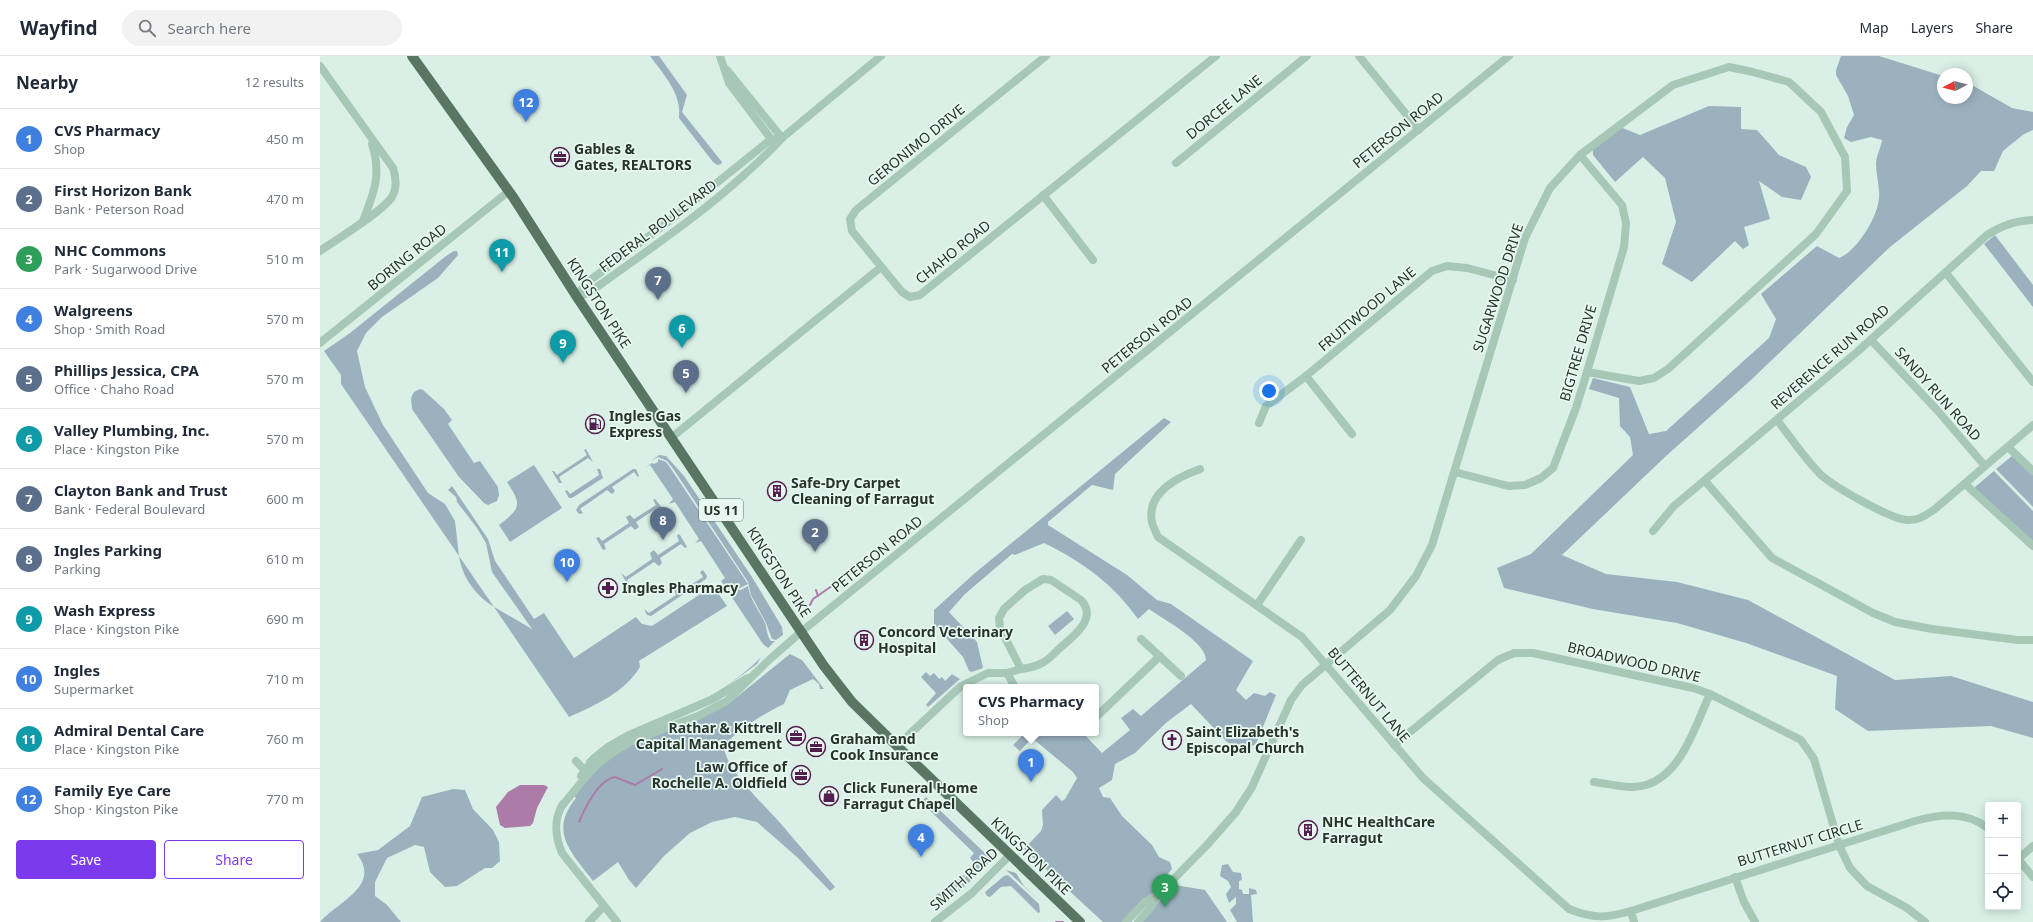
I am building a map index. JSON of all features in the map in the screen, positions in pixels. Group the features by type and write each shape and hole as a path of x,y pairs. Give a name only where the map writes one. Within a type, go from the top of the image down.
{"main road":[{"name":"KINGSTON PIKE","path":"412,56 509,191 577,297 824,666 852,702 1080,922"}],"street":[{"path":"720,56 725,68 757,114 774,142"},
{"name":"FEDERAL BOULEVARD","path":"577,297 585,284 774,142 782,138 882,56"},
{"name":"GERONIMO DRIVE","path":"881,267 852,231 850,219 856,210 1046,56"},
{"name":"DORCEE LANE","path":"1176,163 1307,56"},
{"name":"PETERSON ROAD","path":"604,906 562,853 557,841 556,823 561,807 587,772 631,741 663,725 698,716 727,701 801,632 1509,56"},
{"name":"CHAHO ROAD","path":"881,267 902,292 910,297 920,295 1214,57"},
{"path":"1360,57 1419,130"},
{"path":"320,66 393,168 396,183 391,198 362,222 320,251"},
{"name":"SUGARWOOD DRIVE","path":"1126,922 1141,912 1158,895 1207,845 1236,812 1252,786 1291,700 1302,685 1390,610 1416,576 1432,545 1525,238 1550,188 1580,155 1673,85 1729,67 1789,82 1821,112 1845,157 1847,191 1816,234 1680,358 1654,378 1639,382 1586,372"},
{"path":"757,114 782,138"},
{"path":"362,222 376,185 377,178 378,160 370,136"},
{"name":"FEDERAL BOULEVARD","path":"577,297 590,292 690,220 732,186 774,142"},
{"name":"BIGTREE DRIVE","path":"1455,472 1508,486 1525,485 1541,478 1553,468 1576,408 1624,247 1626,223 1622,204 1580,155"},
{"name":"BORING ROAD","path":"320,343 509,191"},
{"path":"1043,195 1093,260"},
{"name":"REVERENCE RUN ROAD","path":"1653,531 1674,506 1871,340 1987,235 2002,225 2017,221 2033,220"},
{"name":"FRUITWOOD LANE","path":"1259,423 1266,406 1306,376 1432,271 1447,266 1467,268 1513,280"},
{"path":"671,438 881,267"},
{"path":"1946,273 2033,382"},
{"name":"SANDY RUN ROAD","path":"1871,340 1937,410 1985,466"},
{"path":"1306,376 1352,434"},
{"path":"1777,420 1821,475 1840,489 1896,518 1912,520 1926,516 2033,425"},
{"path":"2008,447 2033,471"},
{"name":"BUTTERNUT LANE","path":"1200,469 1178,477 1159,494 1151,508 1152,523 1158,537 1302,637 1327,664 1394,745 1446,800 1569,909 1586,916 1606,918 1631,911"},
{"path":"1705,481 1772,558 1873,613 1895,622 1917,627 2018,640 2033,640"},
{"path":"1965,484 2033,546"},
{"path":"1257,605 1301,540"},
{"path":"965,684 988,673 1006,673 1031,668 1044,662 1075,635 1085,624 1087,614 1084,603 1051,580 1043,579 1030,586 1004,609 999,618 1000,628 1021,669"},
{"path":"1141,639 1181,676"},
{"name":"BROADWOOD DRIVE","path":"1394,745 1498,660 1514,653 1541,654 1693,688 1710,694 1801,740 1814,759 1839,845 1850,868 1867,886 1907,908 1925,922"},
{"path":"1099,714 1160,656"},
{"path":"1006,673 1013,684"},
{"path":"897,746 963,685"},
{"path":"1594,782 1624,786 1645,786 1665,776 1678,762 1710,694"},
{"path":"576,761 587,772"},
{"name":"BUTTERNUT CIRCLE","path":"1631,911 1735,877 1937,815 1958,815 1982,823 1985,826"},
{"path":"2021,856 2033,846"},
{"name":"SMITH ROAD","path":"935,922 972,892 1010,855"},
{"path":"2021,863 2033,877"},
{"path":"1735,877 1744,902 1755,922"},
{"path":"589,922 604,906 617,922"},
{"path":"1631,911 1634,922"},
{"name":"SUGARWOOD DRIVE","path":"1138,922 1141,912"}],"shaded area":[{"path":"650,56 659,56 687,95 682,112 722,162 721,164 717,165 713,162 679,118 678,101 675,93"},
{"path":"1841,56 1879,56 1937,74 1937,104 1973,104 1973,86 2012,108 2033,112 2033,130 2024,134 2003,151 1994,171 1981,171 1967,186 1890,247 1751,380 1665,457 1562,555 1606,574 1677,582 1748,600 1895,680 1951,676 2033,702 2033,738 1991,726 1868,731 1835,709 1837,676 1746,643 1677,623 1593,609 1504,588 1497,568 1531,554 1633,455 1630,437 1620,426 1619,398 1589,389 1593,378 1630,387 1649,434 1666,431 1769,338 1776,319 1761,294 1817,246 1839,258 1852,249 1865,233 1875,215 1878,206 1879,194 1876,164 1882,140 1871,137 1851,142 1844,138 1847,127 1854,115 1848,96 1836,75 1836,70"},
{"path":"1709,106 1741,107 1741,129 1757,130 1779,155 1806,167 1811,177 1801,200 1782,197 1759,181 1770,219 1744,227 1749,245 1743,249 1735,241 1692,282 1662,264 1676,222 1665,178 1643,157 1615,182 1593,155 1593,149 1620,127 1640,135"},
{"path":"1995,235 2033,285 2033,307 1984,244"},
{"path":"454,251 457,251 458,255 438,278 382,317 366,333 357,351 365,387 383,425 428,493 445,504 455,521 459,556 341,384 341,375 324,351 350,333"},
{"path":"420,389 444,409 452,420 448,424 474,463 480,461 498,487 499,495 497,501 488,505 484,503 459,477 412,409 411,398 414,392"},
{"path":"1164,418 1171,422 1115,474 1113,490 1092,485 1048,522 1048,525 1127,575 1157,600 1171,604 1253,661 1236,690 1246,700 1254,693 1265,696 1270,692 1276,695 1256,744 1245,750 1227,742 1191,704 1167,722 1135,753 1115,764 1112,780 1099,788 1103,797 1110,798 1122,816 1152,845 1159,857 1170,862 1172,869 1157,887 1156,885 1153,887 1157,890 1144,899 1122,922 1103,922 1024,849 1041,831 1043,825 1042,810 1056,795 1062,801 1065,799 1077,778 1073,772 1032,738 1020,751 1013,745 1022,736 1086,736 1102,753 1130,730 1121,718 1133,709 1141,716 1206,660 1204,653 1192,639 1149,609 1138,619 1118,595 1096,575 1072,558 1044,543 1015,555 1012,554 965,594 949,612 977,642 983,668 972,672 969,671 963,657 934,624 934,610 975,573"},
{"path":"586,449 593,462 588,458 559,477 562,483 559,483 552,471 554,471 557,475 587,455 584,450"},
{"path":"659,455 666,456 684,476 752,577 782,627 783,635 776,640 772,639 766,623 751,595 748,582 674,470 667,461 658,457 651,461"},
{"path":"2012,456 2033,475 2033,507 1996,469"},
{"path":"658,459 666,462 669,466 748,584 740,588 724,586 721,581 725,578 701,541 695,543 699,539 675,502 669,504 673,499 650,465 645,468 652,463 654,464 658,462"},
{"path":"534,465 562,508 510,542 499,525 512,514 517,506 515,496 507,482"},
{"path":"597,469 600,469 603,478 572,498 569,498 565,491 567,490 570,494 599,475"},
{"path":"633,469 636,469 639,476 638,477 634,472 612,487 615,491 612,494 607,490 580,509 583,513 579,514 576,510 579,505"},
{"path":"1994,471 2033,511 2033,543 1976,490 1975,487"},
{"path":"452,486 488,539 495,561 534,619 544,613 574,658 636,617 642,624 652,626 708,589 715,589 727,606 639,661 640,667 634,676 618,691 589,708 569,717 494,607 532,629 492,572 486,543 477,528 457,502 456,497 448,490"},
{"path":"655,499 664,510 663,512 657,508 636,522 639,527 635,530 631,526 604,544 606,549 603,550 596,538 599,537 602,541 629,523 626,517 630,515 634,519 656,505 653,500"},
{"path":"678,534 687,547 685,548 681,544 660,558 662,563 659,566 654,562 627,580 630,584 628,585 621,573 626,577 652,559 650,553 654,550 658,555 679,541 677,536"},
{"path":"459,556 494,607 487,603 471,585 463,571"},
{"path":"703,570 707,576 706,579 651,616 647,615 644,609 649,613 676,595 674,589 678,587 681,591 703,577 700,572"},
{"path":"748,586 753,600 765,623 768,635 771,641 775,641 768,648 763,644 725,587 741,590"},
{"path":"1067,611 1074,619 1055,635 1048,626"},
{"path":"790,654 802,660 824,689 820,689 819,684 813,679 790,690 784,704 752,722 724,745 726,755 738,776 835,887 830,891 798,858 757,822 735,817 712,822 690,833 664,856 636,888 629,880 618,862 593,881 566,842 564,821 568,810 576,798 574,796 600,766 625,748 728,704"},
{"path":"761,657 757,664 714,696 585,762 610,741 639,727 684,709 716,693 740,676"},
{"path":"926,672 930,676 934,673 939,679 942,677 945,681 952,674 960,679 928,707 926,705 936,693 921,677"},
{"path":"520,785 544,785 548,787 537,808 533,823 530,826 505,828 500,825 496,807 508,792"},
{"path":"453,789 465,790 473,809 493,830 499,842 500,861 492,868 485,868 457,886 445,887 430,872 424,847 415,845 387,858 375,882 375,896 387,905 401,922 320,922 346,900 361,884 364,875 363,865 357,854 378,850 410,826 422,797"},
{"path":"926,797 989,857 987,866 955,895 967,875 966,873 974,863 970,858 974,853 923,804 917,807"},
{"path":"1228,864 1233,872 1241,873 1242,880 1239,881 1239,889 1242,890 1243,894 1249,894 1249,888 1256,890 1257,894 1251,895 1253,922 1237,922 1230,910 1236,904 1236,897 1229,903 1226,894 1231,887 1228,881 1220,876 1222,865"},
{"path":"1006,870 1016,873 1024,886 1042,903"},
{"path":"963,875 965,876 952,894 954,896 941,905 936,900 936,895 939,893 943,896"},
{"path":"1008,875 1039,904 1040,912 1038,913 1011,886 1001,887 990,897 987,896 985,892 1004,876"},
{"path":"1175,885 1205,890 1227,922 1142,922"}],"waterway":[{"path":"810,605 813,599 842,579 843,574"},
{"path":"816,590 818,596"},
{"path":"579,822 593,795 603,783 609,779 615,777 635,785 662,769"},
{"path":"1056,922 1063,922"}],"place":[{"name":"Family Eye Care","path":"526,122"},
{"name":"Gables & Gates, REALTORS","path":"560,157"},
{"name":"Admiral Dental Care","path":"502,272"},
{"name":"Clayton Bank and Trust","path":"658,300"},
{"name":"Valley Plumbing, Inc.","path":"682,348"},
{"name":"Wash Express","path":"563,363"},
{"name":"Phillips Jessica, CPA","path":"686,393"},
{"name":"Ingles Gas Express","path":"595,424"},
{"name":"Safe-Dry Carpet Cleaning of Farragut","path":"777,491"},
{"name":"Ingles Parking","path":"663,540"},
{"name":"First Horizon Bank","path":"815,552"},
{"name":"Ingles","path":"567,582"},
{"name":"Ingles Pharmacy","path":"608,588"},
{"name":"Concord Veterinary Hospital","path":"864,640"},
{"name":"Rathar & Kittrell Capital Management","path":"796,736"},
{"name":"Saint Elizabeth's Episcopal Church","path":"1172,740"},
{"name":"Graham and Cook Insurance","path":"816,747"},
{"name":"Law Office of Rochelle A. Oldfield","path":"801,775"},
{"name":"CVS Pharmacy","path":"1031,782"},
{"name":"Click Funeral Home Farragut Chapel","path":"829,796"},
{"name":"NHC HealthCare Farragut","path":"1308,830"},
{"name":"Walgreens","path":"921,857"},
{"name":"NHC Commons","path":"1165,907"}]}
